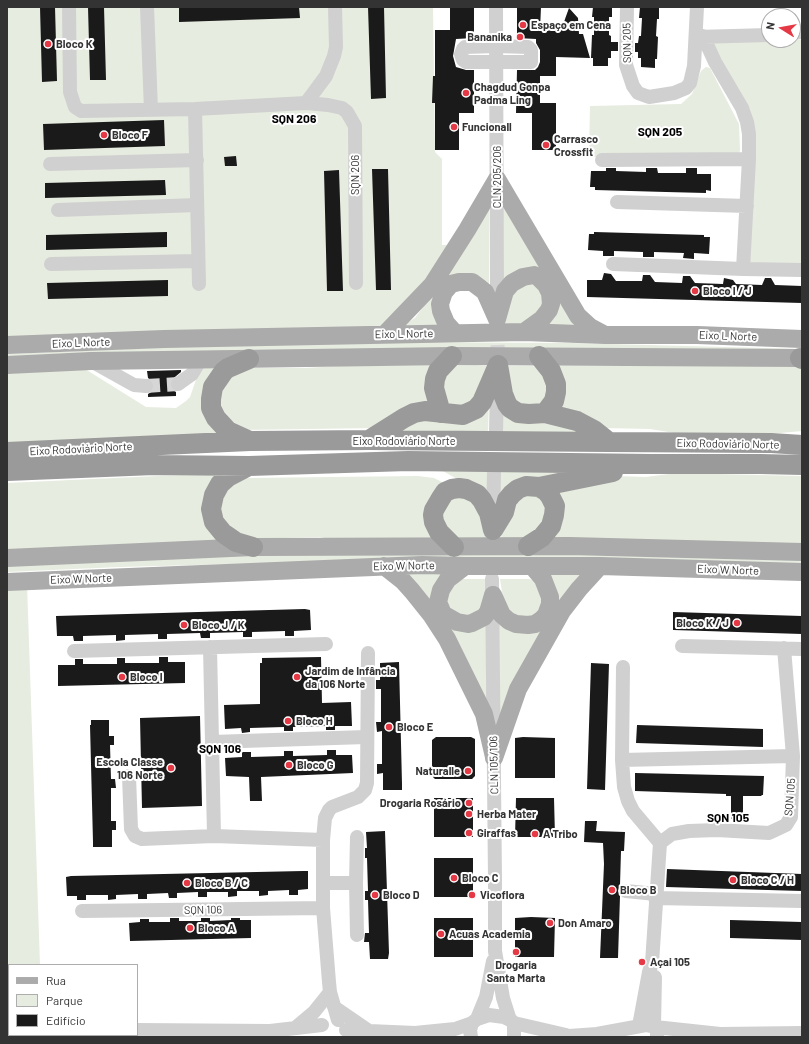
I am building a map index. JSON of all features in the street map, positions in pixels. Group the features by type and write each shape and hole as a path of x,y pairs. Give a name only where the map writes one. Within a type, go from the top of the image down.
{"highway":[{"path":"441,413 434,388 434,379 452,356"},
{"path":"539,356 551,371 556,384 554,401 544,413"},
{"path":"249,359 224,371 213,387 211,399 212,408 216,418 228,431 250,441"},
{"path":"369,440 414,413 424,411 463,415 476,409 484,397 498,364"},
{"path":"498,364 503,394 510,408 518,413 544,413 577,421 594,430 609,442"},
{"path":"771,443 802,439"},
{"name":"Eixo Rodoviário Norte","path":"7,452 250,441 369,440 771,443 802,445"},
{"path":"408,461 435,472 459,488 476,494 482,500 489,513 492,535"},
{"name":"Eixo Rodoviário Norte","path":"7,471 154,465 249,466 408,461 802,465"},
{"path":"492,535 504,512 508,500 518,489 526,486 539,487 651,464"},
{"path":"249,466 228,477 220,484 214,495 211,509 214,522 223,533 236,542 253,548"},
{"path":"528,546 542,537 551,526 554,515 555,506 550,496 546,491 539,487"},
{"path":"454,547 439,532 433,515 434,510 445,492 459,488"}],"main road":[{"path":"385,334 432,285 467,230 497,178 578,316 590,327 605,335"},
{"path":"497,321 505,291 512,283 523,277 534,275 546,285 550,293 551,304 542,319 524,332"},
{"path":"455,333 446,323 440,304 444,292 451,284 459,282 472,282 485,292 497,321"},
{"name":"Eixo L Norte","path":"7,346 385,334 524,332 605,335 697,335 801,354"},
{"name":"Eixo L Norte","path":"7,365 90,361 201,359 801,354"},
{"name":"Eixo W Norte","path":"7,558 253,548 528,546 802,552"},
{"name":"Eixo W Norte","path":"7,582 422,565 600,566 802,572"},
{"path":"384,566 403,581 412,591 432,616 447,639 484,714 494,757"},
{"path":"465,566 448,579 441,590 438,602 443,614 457,622 468,624 484,617 488,612 492,587"},
{"path":"492,587 502,615 509,621 516,624 535,624 546,615 550,604 550,597 543,579 532,566"},
{"path":"494,757 518,689 562,611 579,589 600,566"}],"street":[{"name":"SQN 206","path":"69,7 70,92 75,107 81,111 195,109 306,103 342,108 347,112 355,126 356,283"},
{"path":"147,7 151,110"},
{"path":"306,103 326,76 334,56 336,47 335,7"},
{"name":"CLN 205/206","path":"496,7 497,321"},
{"name":"SQN 205","path":"627,7 626,65 633,86 638,93 649,97 679,91 688,86 692,79 699,37 697,7"},
{"path":"699,37 761,36"},
{"name":"SQN 205","path":"699,37 742,108 747,122 749,134 749,159 743,269"},
{"path":"465,47 528,47 531,50 531,60 529,63 496,62 466,62 463,60 461,54 465,47"},
{"path":"195,109 199,284"},
{"path":"602,160 749,159"},
{"path":"50,164 197,160"},
{"path":"617,202 747,206"},
{"path":"58,210 197,204"},
{"path":"51,264 198,261"},
{"path":"613,264 802,270"},
{"path":"178,384 192,374 201,359"},
{"path":"90,361 134,385 146,386"},
{"path":"496,432 498,364"},
{"path":"492,535 494,472"},
{"name":"CLN 105/106","path":"492,587 495,951 502,998 512,1021 514,1037"},
{"path":"74,651 326,644"},
{"path":"682,646 802,649"},
{"path":"210,647 214,836"},
{"name":"SQN 105","path":"660,843 672,834 689,831 717,830 769,833 786,825 796,815 793,756 784,648"},
{"path":"337,1028 330,992 323,908 323,840 325,818 329,810 332,807 358,797 365,790 367,784 366,737 368,653"},
{"path":"623,667 622,760 624,788 633,811 660,843 652,963 636,1030"},
{"path":"212,742 366,737"},
{"path":"622,760 793,756"},
{"path":"129,776 131,829 134,836 142,839 214,836 323,840"},
{"path":"357,838 357,935"},
{"path":"323,883 356,883"},
{"path":"626,891 656,896 802,901"},
{"name":"SQN 106","path":"82,911 323,908"},
{"name":"CLN 105/106","path":"471,1037 470,1030 486,997 495,951"},
{"path":"652,963 655,972 655,1030"},
{"path":"295,1028 314,1012 330,992"},
{"path":"138,1030 270,1031 295,1028 337,1028 415,1033 455,1029 489,1015 561,1036 605,1036 636,1030 720,1034 802,1033"},
{"path":"337,1028 369,1031"},
{"path":"270,1031 310,1037"},
{"path":"698,1037 720,1034"}],"green space":[{"path":"7,7 433,7 435,152 442,159 442,245 449,245 432,279 385,331 7,341"},
{"path":"761,40 761,48 801,48 801,40 802,268 739,267 751,125 711,41"},
{"path":"706,67 710,68 739,124 740,151 738,154 589,157 590,106 681,104 692,94 701,71"},
{"path":"500,192 585,331 545,326 542,278 501,286"},
{"path":"489,196 489,285 471,273 450,276 448,330 402,326 415,318 426,303"},
{"path":"528,283 538,286 546,305 530,324 501,325 507,293"},
{"path":"388,342 571,343 802,349 802,355 7,359 7,354 226,345"},
{"path":"452,363 488,366 478,400 454,412 436,383"},
{"path":"672,364 802,367 802,431 736,437 687,435 650,429 602,428 556,405 552,366"},
{"path":"437,365 432,404 376,428 241,430 219,415 219,385 239,368"},
{"path":"205,366 216,369 221,433 7,444 7,372 85,369 146,407 176,408 190,397 197,377"},
{"path":"504,366 533,366 546,372 547,405 517,408"},
{"path":"489,398 488,433 392,433 400,428"},
{"path":"504,406 534,420 590,433 500,433"},
{"path":"441,470 489,471 489,507 477,490"},
{"path":"500,471 587,471 500,507"},
{"path":"222,473 218,540 7,554 7,483"},
{"path":"676,473 802,476 802,548 546,541 552,493 615,476 646,477"},
{"path":"418,476 434,478 450,486 440,491 440,538 341,542 320,537 242,539 229,535 216,498 219,493 246,478"},
{"path":"526,491 551,502 537,537 501,539 506,514"},
{"path":"446,498 473,498 488,539 463,540 443,529 439,507"},
{"path":"485,552 802,560 802,566 317,562 119,567 7,572 7,565 231,556"},
{"path":"452,571 439,614 490,617 488,719 402,575"},
{"path":"542,572 587,573 500,723 499,618 548,617"},
{"path":"456,579 489,579 488,600 475,617 452,614 444,593"},
{"path":"500,579 529,579 536,581 546,603 530,621 505,611"},
{"path":"27,584 40,964 8,964 8,1000 7,1000 7,586"}],"building":[{"name":"Bloco K","path":"40,7 55,7 57,81 42,82"},
{"path":"88,7 104,7 106,80 90,80"},
{"path":"179,7 299,7 300,18 179,22"},
{"path":"368,7 384,7 386,98 371,99"},
{"path":"450,7 474,7 474,38 456,39 453,56 456,67 466,70 474,70 474,113 459,113 459,150 435,150 435,103 432,103 433,76 435,76 435,30 450,30"},
{"path":"517,7 541,7 540,30 562,30 569,8 578,18 579,34 583,34 590,58 556,57 556,76 540,76 540,103 556,103 556,150 532,150 532,113 516,113 517,70 535,70 540,62 540,50 536,43 536,39 517,38"},
{"path":"593,7 612,7 612,17 609,17 609,35 611,36 611,42 618,42 618,51 611,51 611,58 608,58 608,66 593,66 593,58 591,58 592,35 594,35 594,17 592,17"},
{"path":"640,7 659,7 659,19 657,19 656,36 658,37 657,59 655,59 655,68 641,67 641,58 638,58 638,52 635,52 635,43 638,43 639,36 641,36 642,18 639,18"},
{"name":"Bloco F","path":"164,120 165,146 44,150 43,124"},
{"path":"236,156 237,166 225,166 224,157"},
{"path":"606,168 616,168 616,171 646,172 646,168 657,168 658,173 686,173 686,168 697,168 697,174 711,174 711,191 706,190 706,193 595,190 595,187 590,187 591,171 606,171"},
{"path":"372,169 388,169 391,290 376,290"},
{"path":"339,170 343,291 327,291 324,171"},
{"path":"165,180 166,195 45,198 45,183"},
{"path":"167,232 167,247 46,250 46,235"},
{"path":"594,232 704,235 704,237 710,237 709,254 694,253 694,259 683,258 684,253 654,252 654,257 643,257 643,252 614,251 614,256 603,256 603,251 588,250 589,234 594,234"},
{"name":"Bloco I / J","path":"604,273 611,274 616,281 642,281 643,275 650,275 655,282 682,283 683,276 690,276 695,283 723,284 724,278 733,280 736,284 762,285 765,278 771,278 775,285 802,286 802,303 587,297 587,280 602,280"},
{"path":"168,280 168,296 48,299 47,283"},
{"path":"181,370 181,372 170,381 171,389 176,392 176,396 148,397 148,394 153,391 154,386 153,382 148,378 147,371"},
{"name":"Bloco J / K","path":"310,610 311,630 294,631 294,636 285,636 285,631 252,632 252,637 243,637 243,632 210,633 210,638 201,638 200,633 167,634 167,639 158,639 158,634 125,635 125,640 116,641 116,635 83,636 83,641 74,641 73,636 57,636 56,616"},
{"name":"Bloco K / J","path":"673,612 802,616 802,634 673,630"},
{"name":"Bloco I","path":"159,657 168,657 168,662 185,662 185,683 58,686 58,665 75,665 75,659 83,659 83,664 117,664 117,658 125,658 125,663 159,663"},
{"path":"321,657 322,703 351,702 352,726 335,726 335,730 326,730 326,726 293,727 293,731 284,731 284,727 250,728 250,732 242,733 241,728 225,729 224,705 260,704 260,663 262,663 262,658"},
{"name":"Bloco E","path":"399,662 402,790 383,790 383,773 377,774 377,764 382,764 382,731 377,732 376,722 381,722 381,689 376,689 376,680 380,680 380,663"},
{"path":"591,663 609,664 605,790 587,789"},
{"name":"Escola Classe 106 Norte","path":"200,716 202,806 142,808 140,718"},
{"path":"91,720 109,720 109,736 114,736 114,745 110,745 111,779 115,779 116,788 111,788 111,821 116,821 116,830 112,830 112,847 93,847"},
{"path":"637,725 763,729 763,747 636,743"},
{"path":"436,737 471,737 475,739 475,776 472,779 435,779 432,776 432,740"},
{"path":"515,738 555,738 555,778 515,778"},
{"name":"Bloco G","path":"327,750 336,750 336,755 352,755 353,773 261,777 262,801 250,801 249,777 226,776 225,758 242,757 242,752 251,752 251,757 284,756 284,751 293,751 293,756 327,755"},
{"path":"635,773 764,776 763,795 743,796 743,819 731,819 731,796 726,796 726,794 635,791"},
{"path":"434,798 473,798 473,837 434,837"},
{"path":"516,798 554,798 555,837 515,837"},
{"name":"Bloco B","path":"585,821 597,821 596,831 625,832 624,851 621,851 620,885 618,891 620,896 618,958 600,958 604,864 603,843 584,842"},
{"name":"Bloco D","path":"385,831 389,953 388,959 370,959 369,942 364,942 365,933 369,933 368,900 365,900 365,891 368,891 367,858 365,858 365,848 367,848 366,832"},
{"name":"Bloco C","path":"434,858 473,858 473,897 434,897"},
{"name":"Bloco C / H","path":"667,869 802,874 802,891 666,887"},
{"name":"Bloco B / C","path":"308,871 308,889 298,890 298,895 289,895 289,890 268,891 268,895 259,896 259,891 237,891 237,896 228,897 228,892 207,892 207,897 198,897 198,892 177,893 177,898 169,898 168,893 147,894 147,899 138,899 138,894 116,895 116,899 108,900 108,895 86,895 86,900 77,900 77,896 67,896 66,877 71,876"},
{"name":"Bloco A","path":"170,918 179,918 179,921 201,921 201,918 210,918 210,921 231,920 231,918 251,920 251,938 130,941 129,923 140,922 140,919 149,919 149,922 170,922"},
{"name":"Bloco D","path":"434,918 473,918 473,957 434,957"},
{"path":"515,918 555,918 554,957 515,957"},
{"path":"730,920 802,922 802,940 730,938"}],"tunnel":[{"path":"497,324 498,363"},
{"path":"146,386 178,384"}],"place":[{"name":"Espaço em Cena","path":"523,25"},
{"name":"Bananika","path":"520,37"},
{"name":"Bloco K","path":"48,44"},
{"name":"Chagdud Gonpa Padma Ling","path":"466,93"},
{"name":"Funcionall","path":"454,127"},
{"name":"Bloco F","path":"104,135"},
{"name":"Carrasco Crossfit","path":"546,145"},
{"name":"Bloco I / J","path":"695,291"},
{"name":"Bloco K / J","path":"737,623"},
{"name":"Bloco J / K","path":"184,625"},
{"name":"Bloco I","path":"122,677"},
{"name":"Jardim de Infância da 106 Norte","path":"297,677"},
{"name":"Bloco H","path":"288,721"},
{"name":"Bloco E","path":"389,727"},
{"name":"Bloco G","path":"289,765"},
{"name":"Escola Classe 106 Norte","path":"171,768"},
{"name":"Naturalle","path":"468,771"},
{"name":"Drogaria Rosário","path":"469,803"},
{"name":"Herba Mater","path":"469,814"},
{"name":"Giraffas","path":"469,833"},
{"name":"A Tribo","path":"535,834"},
{"name":"Bloco C","path":"454,878"},
{"name":"Bloco C / H","path":"733,880"},
{"name":"Bloco B / C","path":"187,883"},
{"name":"Bloco B","path":"612,890"},
{"name":"Bloco D","path":"375,895"},
{"name":"Vicoflora","path":"472,895"},
{"name":"Don Amaro","path":"550,923"},
{"name":"Bloco A","path":"190,928"},
{"name":"Acuas Academia","path":"441,934"},
{"name":"Drogaria Santa Marta","path":"516,952"},
{"name":"Açai 105","path":"642,962"}],"district":[{"name":"SQN 206","path":"294,119"},
{"name":"SQN 205","path":"660,132"},
{"name":"SQN 106","path":"220,749"},
{"name":"SQN 105","path":"728,818"}]}
